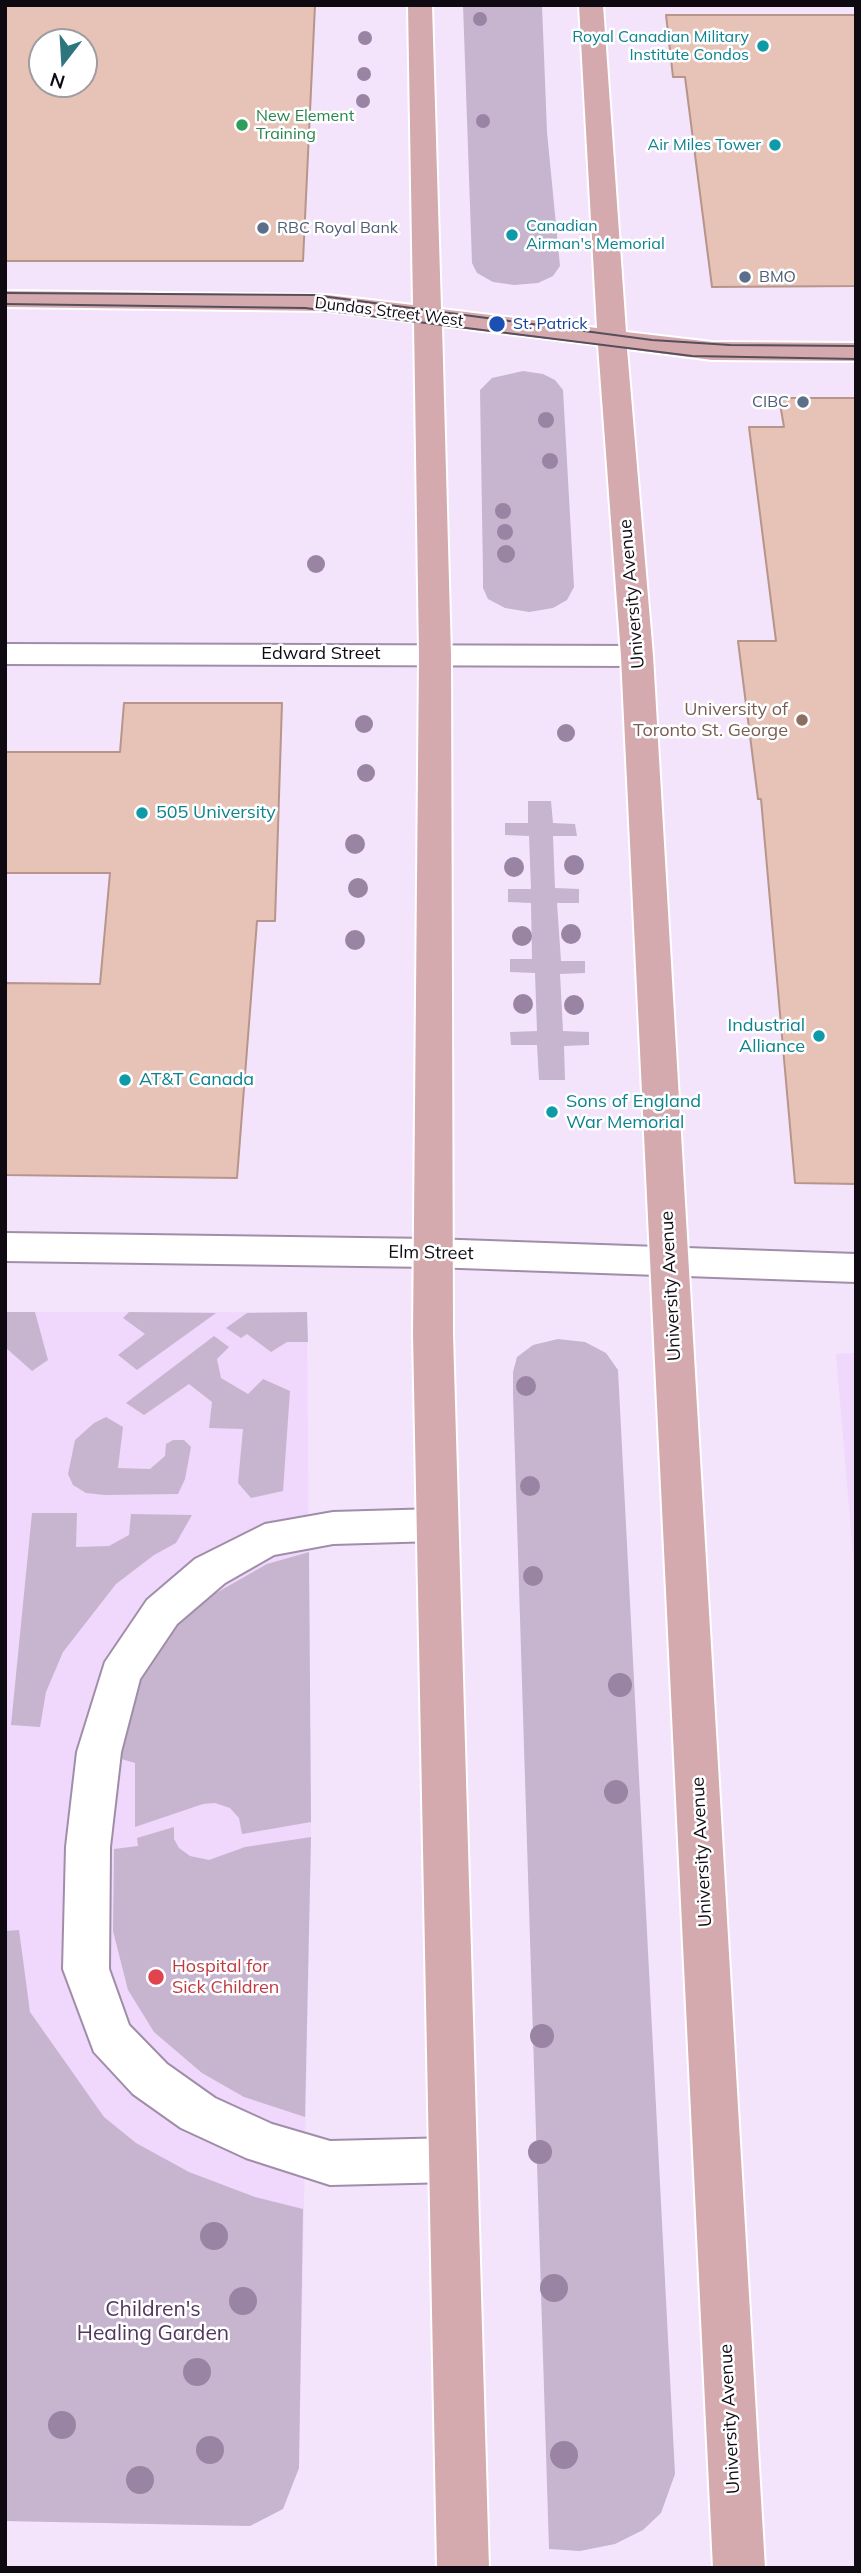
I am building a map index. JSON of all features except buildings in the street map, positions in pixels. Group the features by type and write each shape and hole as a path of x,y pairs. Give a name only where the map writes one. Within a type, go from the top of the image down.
{"main road":[{"path":"420,5 426,316 431,379 435,655 432,1253 436,1525 463,2568"},
{"name":"University Avenue","path":"591,5 637,656 739,2568"},
{"name":"Dundas Street West","path":"5,299 305,302 712,351 856,352"}],"street":[{"name":"Edward Street","path":"5,654 637,656"},
{"name":"Elm Street","path":"5,1247 432,1253 670,1259 856,1268"},
{"path":"436,1525 333,1528 265,1540 210,1571 162,1612 120,1674 99,1752 88,1847 86,1969 110,2037 150,2079 198,2113 263,2143 330,2163 452,2160"}],"shaded area":[{"name":"Hospital for Sick Children","path":"5,1312 307,1312 311,1837 299,2468 283,2509 250,2526 5,2521"},
{"path":"856,1353 856,1590 836,1354"}],"green space":[{"path":"463,5 542,5 547,132 560,266 553,276 538,283 514,285 493,282 477,273 472,263"},
{"path":"523,371 543,374 555,380 563,390 574,587 567,600 553,608 529,612 505,608 488,599 483,588 480,390 492,378"},
{"path":"528,801 551,801 553,823 575,824 577,836 553,836 555,888 579,889 579,903 557,903 561,961 585,961 585,973 560,974 563,1031 589,1032 589,1045 564,1046 565,1080 539,1080 537,1045 511,1045 510,1032 537,1031 535,973 510,972 510,959 532,959 531,903 508,902 508,889 531,889 529,836 505,835 505,823 528,823"},
{"path":"5,1312 35,1312 48,1360 32,1371 5,1347"},
{"path":"129,1312 216,1313 137,1370 118,1355 145,1334 123,1318"},
{"path":"307,1312 308,1342 287,1342 271,1352 247,1334 241,1338 226,1328 247,1313"},
{"path":"214,1336 229,1347 217,1359 221,1378 248,1394 263,1379 290,1391 283,1491 251,1498 238,1483 243,1429 209,1428 212,1402 189,1384 144,1415 126,1403"},
{"path":"558,1339 585,1342 606,1353 618,1370 675,2474 661,2513 643,2530 615,2544 580,2551 549,2549 513,1394 513,1372 517,1357 533,1345"},
{"path":"106,1417 123,1427 118,1468 150,1469 165,1456 166,1444 173,1440 184,1440 191,1447 185,1479 178,1494 105,1495 86,1493 73,1485 68,1474 75,1440 94,1423"},
{"path":"32,1513 77,1513 76,1547 109,1546 129,1535 131,1514 192,1515 176,1543 154,1555 116,1584 63,1652 46,1692 40,1727 11,1725"},
{"path":"309,1552 311,1822 242,1834 239,1818 230,1808 215,1803 203,1804 135,1827 135,1763 118,1758 130,1703 157,1645 202,1601 267,1564"},
{"path":"174,1827 174,1839 179,1848 190,1856 209,1860 245,1847 311,1837 305,2117 244,2097 202,2073 154,2032 128,1990 113,1931 114,1849 138,1846 137,1838"},
{"name":"Children's Healing Garden","path":"19,1930 30,2012 104,2117 136,2143 189,2172 255,2197 303,2209 299,2468 283,2509 250,2526 5,2521 5,1931"}],"tram line":[{"path":"5,293 314,295 652,340 730,345 856,346"},
{"path":"5,304 305,308 692,356 856,359"}],"place":[{"name":"Royal Canadian Military Institute Condos","path":"763,46"},
{"name":"New Element Training","path":"242,125"},
{"name":"Air Miles Tower","path":"775,145"},
{"name":"RBC Royal Bank","path":"263,228"},
{"name":"Canadian Airman's Memorial","path":"512,235"},
{"name":"BMO","path":"745,277"},
{"name":"St. Patrick","path":"497,324"},
{"name":"CIBC","path":"803,402"},
{"name":"University of Toronto St. George","path":"802,720"},
{"name":"505 University","path":"142,813"},
{"name":"Industrial Alliance","path":"819,1036"},
{"name":"AT&T Canada","path":"125,1080"},
{"name":"Sons of England War Memorial","path":"552,1112"},
{"name":"Hospital for Sick Children","path":"156,1977"}]}
